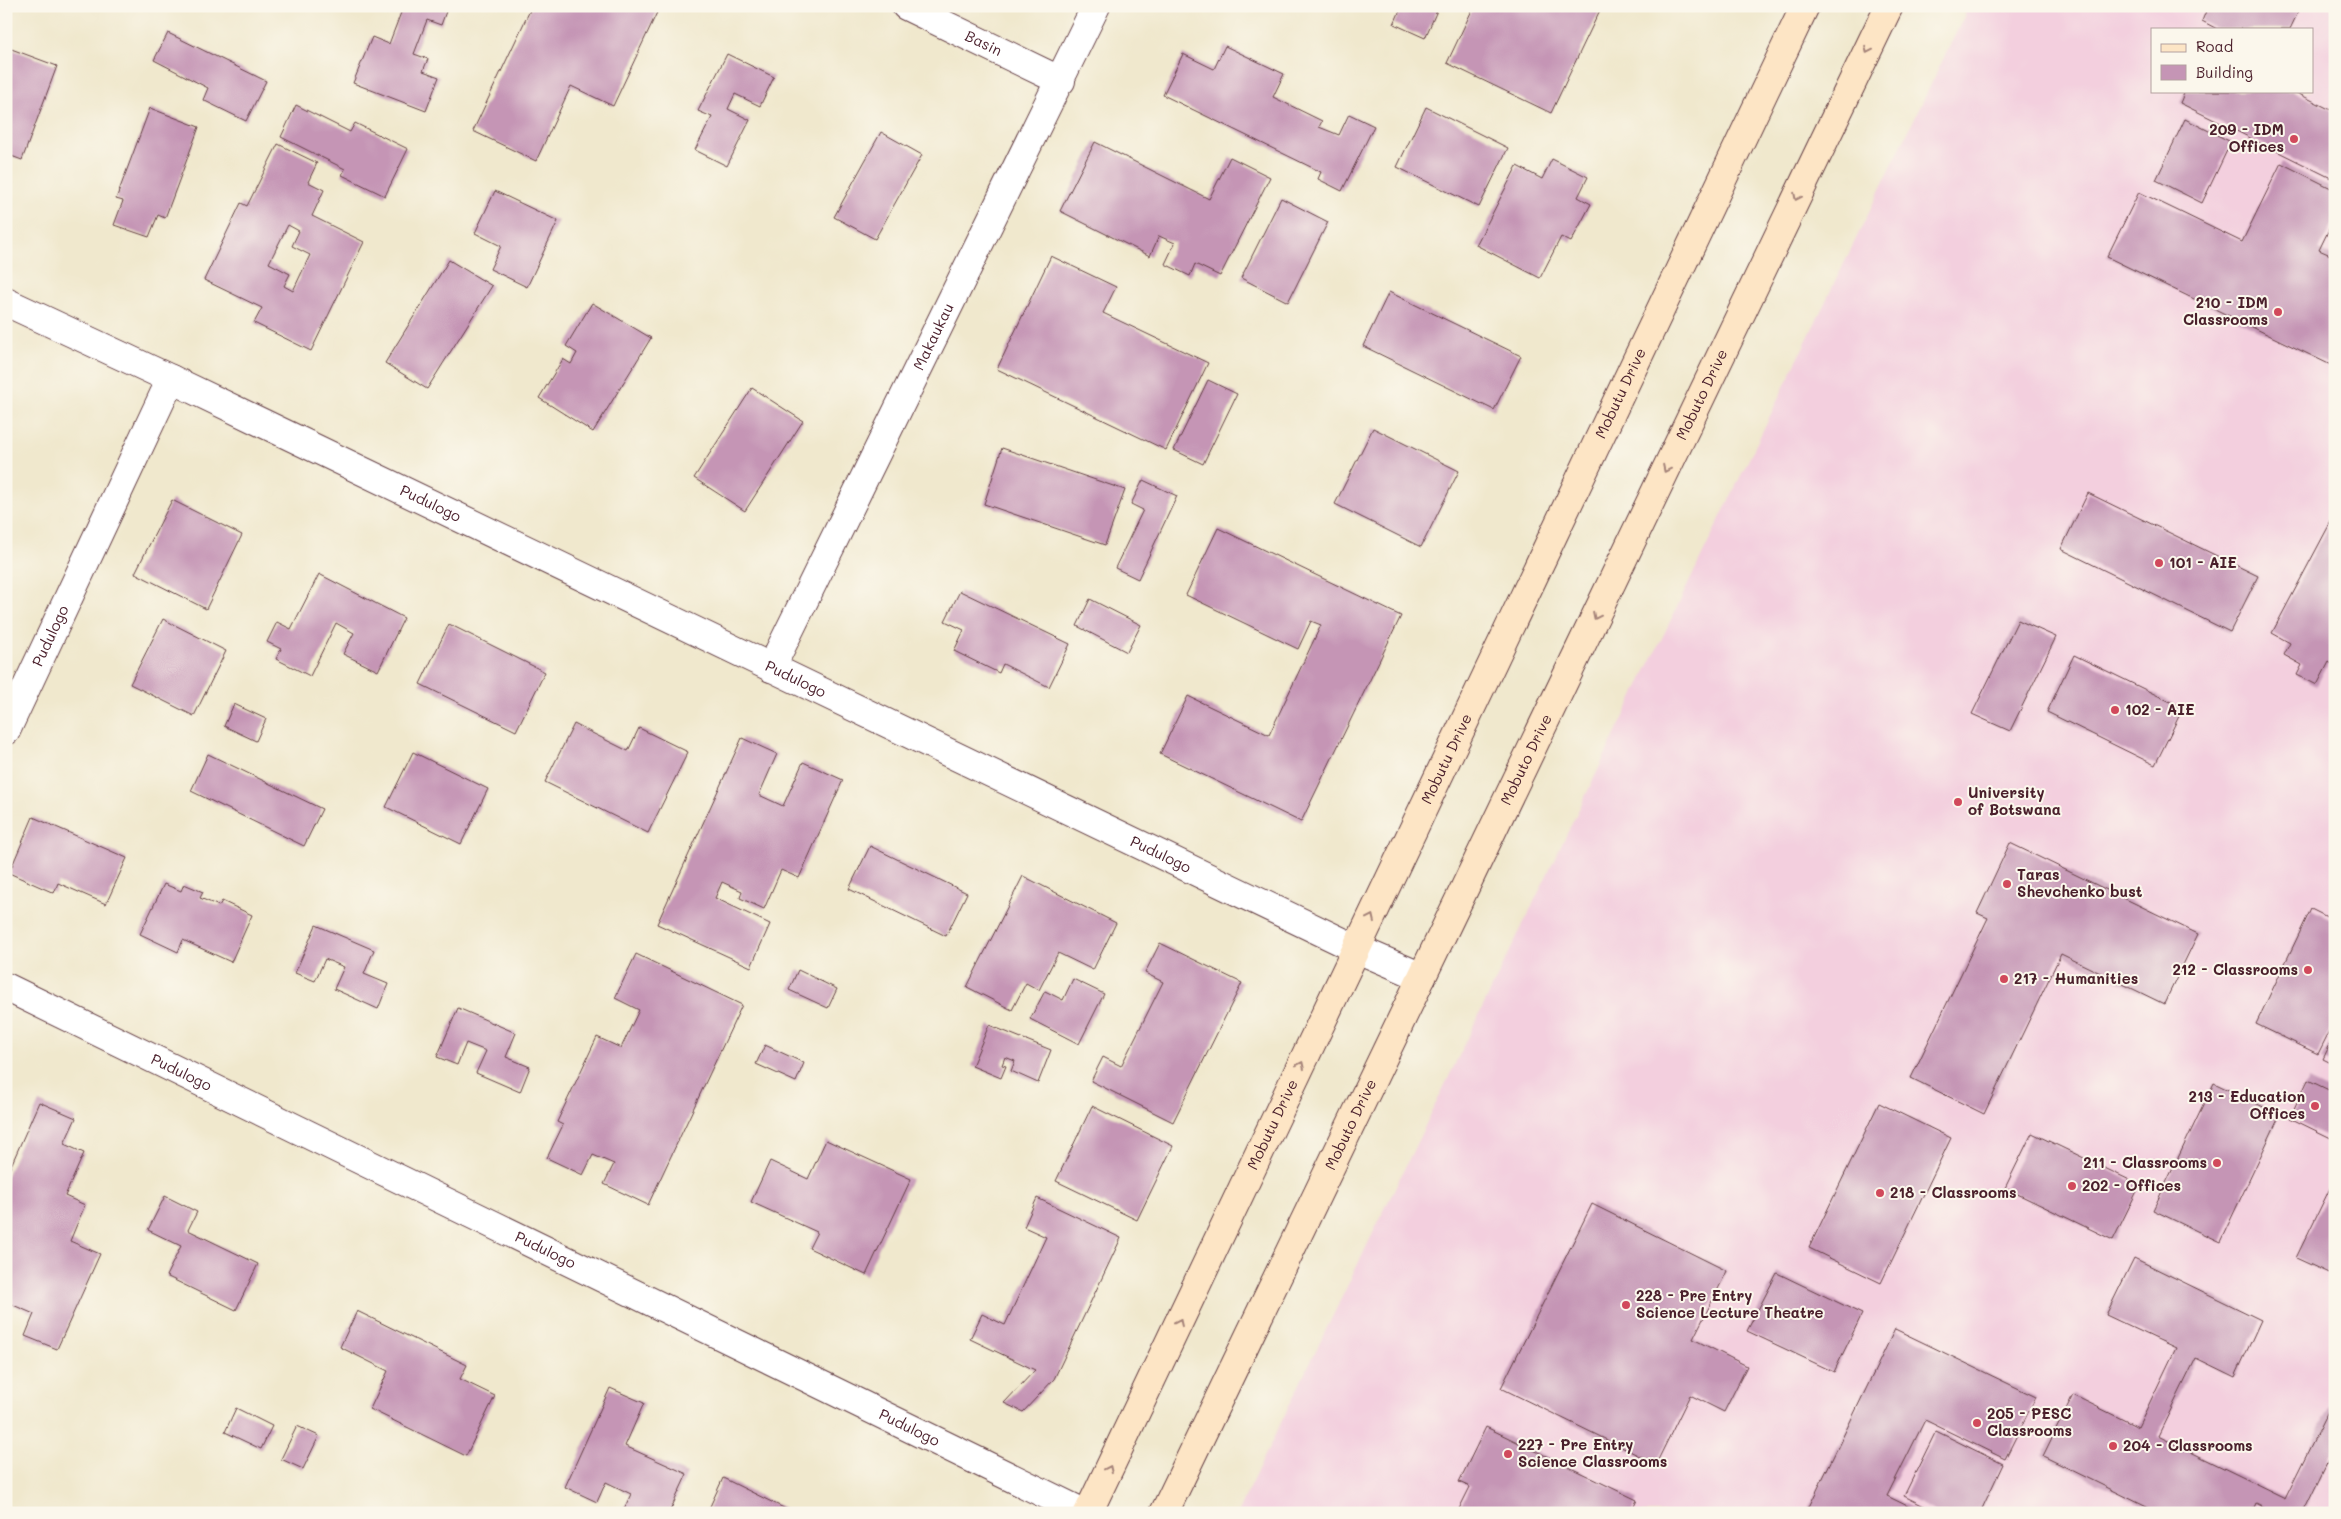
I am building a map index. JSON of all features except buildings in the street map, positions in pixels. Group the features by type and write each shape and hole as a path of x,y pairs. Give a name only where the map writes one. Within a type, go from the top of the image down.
{"main road":[{"name":"Mobutu Drive","path":"1086,1513 1357,949 1805,6"},
{"name":"Mobuto Drive","path":"1164,1513 1889,6"}],"street":[{"name":"Basin","path":"906,6 1061,81"},
{"name":"Makaukau","path":"771,668 1061,81 1096,6"},
{"name":"Pudulogo","path":"6,302 171,379 1357,949 1422,977"},
{"name":"Pudulogo","path":"6,731 171,379"},
{"name":"Pudulogo","path":"6,987 1086,1513"}],"shaded area":[{"name":"University of Botswana","path":"1969,6 2335,6 2335,1513 1237,1513"}],"place":[{"name":"209 - IDM Offices","path":"2294,139"},
{"name":"210 - IDM Classrooms","path":"2278,312"},
{"name":"101 - AIE","path":"2159,563"},
{"name":"102 - AIE","path":"2115,710"},
{"name":"University of Botswana","path":"1958,802"},
{"name":"Taras Shevchenko bust","path":"2007,884"},
{"name":"212 - Classrooms","path":"2308,970"},
{"name":"217 - Humanities","path":"2004,979"},
{"name":"213 - Education Offices","path":"2315,1106"},
{"name":"211 - Classrooms","path":"2217,1163"},
{"name":"202 - Offices","path":"2072,1186"},
{"name":"218 - Classrooms","path":"1880,1193"},
{"name":"228 - Pre Entry Science Lecture Theatre","path":"1626,1305"},
{"name":"205 - PESC Classrooms","path":"1977,1423"},
{"name":"204 - Classrooms","path":"2113,1446"},
{"name":"227 - Pre Entry Science Classrooms","path":"1508,1454"}]}
